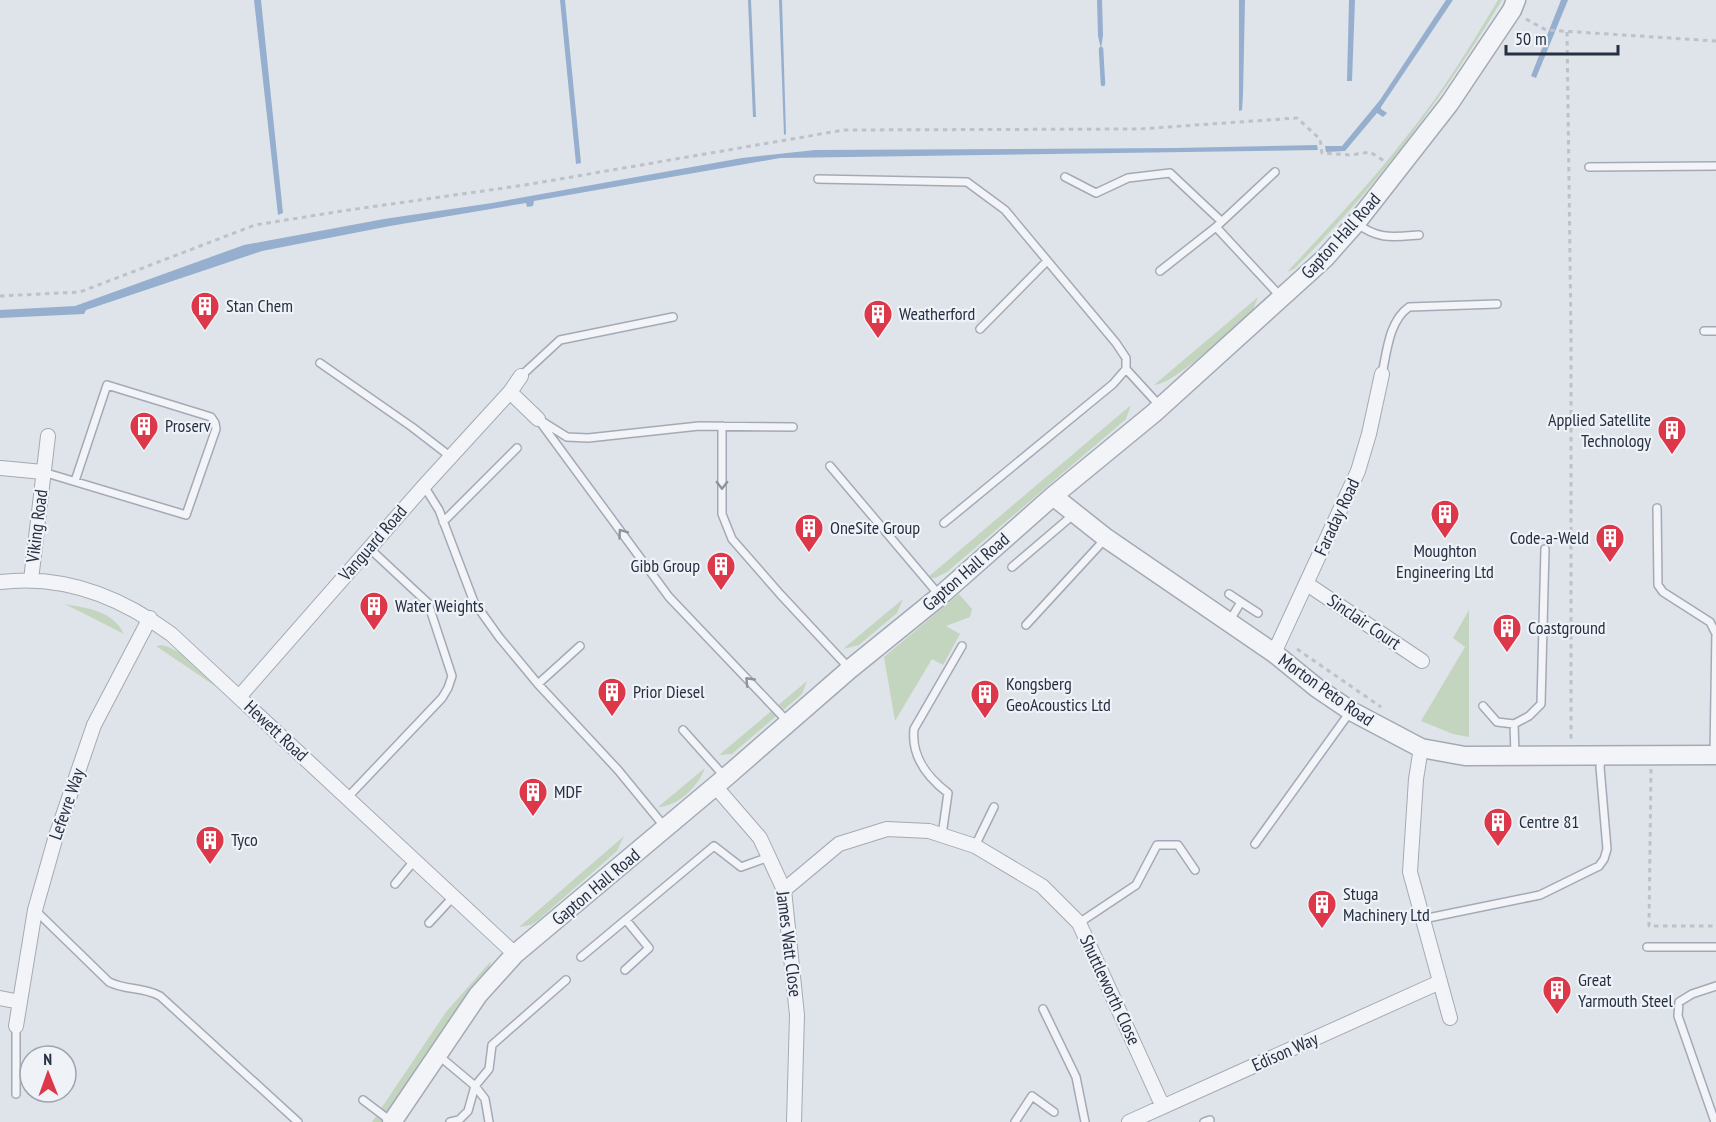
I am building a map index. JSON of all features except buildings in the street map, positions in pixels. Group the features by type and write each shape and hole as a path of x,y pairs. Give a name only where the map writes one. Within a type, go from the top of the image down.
{"street":[{"name":"Gapton Hall Road","path":"392,1122 478,995 515,954 720,782 850,669 940,596 1053,496 1161,407 1325,258 1399,170 1449,104 1514,5"},
{"name":"Faraday Road","path":"1277,646 1358,471 1382,374"},
{"name":"Vanguard Road","path":"239,697 424,486 510,392 521,376"},
{"path":"510,392 538,419"},
{"name":"Viking Road","path":"31,580 48,436"},
{"name":"Viking Road","path":"0,468 44,472"},
{"name":"Morton Peto Road","path":"1053,496 1106,538 1228,622 1277,646 1317,688 1351,711 1421,748 1465,756 1715,755"},
{"name":"Hewett Road","path":"0,582 31,580 76,586 128,606 150,618 171,634 515,954"},
{"name":"Sinclair Court","path":"1306,584 1422,661"},
{"name":"Lefevre Way","path":"16,1026 35,910 56,836 94,725 150,618"},
{"path":"1421,748 1416,779 1410,872 1450,1018"},
{"name":"James Watt Close","path":"720,782 760,838 784,890 798,1014 794,1122"},
{"name":"Shuttleworth Close","path":"784,890 839,844 887,829 929,831 975,846 1042,886 1079,923 1163,1107"},
{"name":"Edison Way","path":"1130,1122 1440,982"},
{"path":"1,1000 20,1002"}],"lane":[{"path":"1589,167 1716,166"},
{"path":"1065,177 1096,193 1128,178 1170,172 1219,224 1281,298"},
{"path":"1160,271 1219,224 1275,172"},
{"path":"818,179 967,182 1005,210 1126,358 1126,369 1113,384 944,523"},
{"path":"1356,223 1369,232 1385,237 1419,236"},
{"path":"980,329 1047,261"},
{"path":"1382,374 1394,324 1399,314 1409,307 1497,304"},
{"path":"521,376 560,340 673,316"},
{"path":"1704,331 1716,331"},
{"path":"320,363 451,457"},
{"path":"1126,369 1161,407"},
{"path":"44,472 186,515 216,429 215,423 211,417 106,385 75,481"},
{"path":"538,419 567,437 588,438 699,426 793,427"},
{"path":"538,419 669,597 789,723"},
{"path":"722,426 722,514 732,539 850,669"},
{"path":"443,522 517,448"},
{"path":"830,466 940,596"},
{"path":"424,486 439,510 474,602 498,637 618,770 665,828"},
{"path":"1657,508 1659,585 1663,592 1710,622 1715,632 1715,755"},
{"path":"1012,567 1075,514"},
{"path":"1026,625 1106,538"},
{"path":"347,798 442,698 452,676 428,603 369,548"},
{"path":"1483,706 1497,722 1514,724 1529,716 1541,704 1545,549"},
{"path":"1229,594 1258,613"},
{"path":"1228,622 1241,602"},
{"path":"538,684 580,646"},
{"path":"942,836 948,793 925,770 916,753 914,729 962,646"},
{"path":"1256,844 1351,711"},
{"path":"1514,724 1515,756"},
{"path":"682,730 720,782"},
{"path":"1423,919 1540,895 1599,866 1607,849 1600,767 1602,756"},
{"path":"975,846 994,807"},
{"path":"1079,923 1136,885 1157,845 1178,845 1195,870"},
{"path":"580,957 714,846 741,867 769,857"},
{"path":"395,885 414,861"},
{"path":"429,923 453,897"},
{"path":"35,910 109,982 120,987 148,990 160,996 298,1122"},
{"path":"625,969 649,948 626,920"},
{"path":"1647,947 1716,947"},
{"path":"450,1122 459,1120 468,1111 475,1086 489,1069 492,1045 566,980"},
{"path":"1715,1122 1678,1016 1679,1002 1692,994 1716,987"},
{"path":"1043,1009 1076,1077 1085,1122"},
{"path":"15,1094 16,1026"},
{"path":"438,1055 475,1086 485,1099 489,1122"},
{"path":"1015,1122 1032,1096 1054,1112"},
{"path":"363,1100 392,1122"}],"path":[{"path":"1514,5 1546,30 1716,41"},
{"path":"1567,32 1571,333 1571,755"},
{"path":"0,296 80,292 255,225 525,185 844,130 1138,129 1297,118 1320,139 1322,153 1351,155 1370,152 1399,170"},
{"path":"1277,646 1388,712"},
{"path":"1652,756 1649,926 1716,926"}],"green space":[{"path":"1498,0 1502,0 1479,37 1407,141 1324,238 1294,269 1287,272 1361,191 1416,124 1453,72"},
{"path":"1258,297 1253,310 1204,354 1176,376 1154,385"},
{"path":"1131,405 1126,419 947,572 935,578 927,578"},
{"path":"959,594 972,609 970,617 946,626 960,634 943,665 932,659 895,721 884,657"},
{"path":"903,599 897,613 859,645 843,649"},
{"path":"65,604 91,609 106,615 119,626 124,634"},
{"path":"1469,610 1469,737 1453,734 1421,721 1465,647 1453,638"},
{"path":"162,645 187,658 221,690 156,646"},
{"path":"807,681 802,694 732,754 719,755"},
{"path":"705,768 687,794 673,803 658,807"},
{"path":"624,836 617,851 537,921 531,925 519,927"},
{"path":"491,961 489,970 427,1052 382,1122 372,1122 446,1012"}],"water":[{"path":"254,0 261,0 283,213 278,215"},
{"path":"560,0 565,0 581,163 576,164"},
{"path":"748,0 751,0 756,117 753,117"},
{"path":"779,0 782,0 786,134 784,135"},
{"path":"1097,0 1102,0 1101,49 1098,36"},
{"path":"1239,0 1245,0 1243,95 1242,110 1239,111"},
{"path":"1349,0 1355,0 1352,81 1347,81"},
{"path":"1446,0 1453,0 1381,107 1387,113 1383,117 1377,113 1345,151 1326,152 1325,146 1342,146 1380,100"},
{"path":"1561,0 1568,0 1536,78 1531,76"},
{"path":"1317,145 1318,150 780,158 534,201 533,206 527,207 526,203 262,251 86,310 84,314 0,318 0,310 75,306 244,245 742,158 815,150"}],"waterway":[{"path":"1101,49 1103,84"}],"place":[{"name":"Stan Chem","path":"205,332"},
{"name":"Weatherford","path":"878,340"},
{"name":"Proserv","path":"144,452"},
{"name":"Applied Satellite Technology","path":"1672,456"},
{"name":"Moughton Engineering Ltd","path":"1445,540"},
{"name":"OneSite Group","path":"809,554"},
{"name":"Code-a-Weld","path":"1610,564"},
{"name":"Gibb Group","path":"721,592"},
{"name":"Water Weights","path":"374,632"},
{"name":"Coastground","path":"1507,654"},
{"name":"Prior Diesel","path":"612,718"},
{"name":"Kongsberg GeoAcoustics Ltd","path":"985,720"},
{"name":"MDF","path":"533,818"},
{"name":"Centre 81","path":"1498,848"},
{"name":"Tyco","path":"210,866"},
{"name":"Stuga Machinery Ltd","path":"1322,930"},
{"name":"Great Yarmouth Steel","path":"1557,1016"}]}
